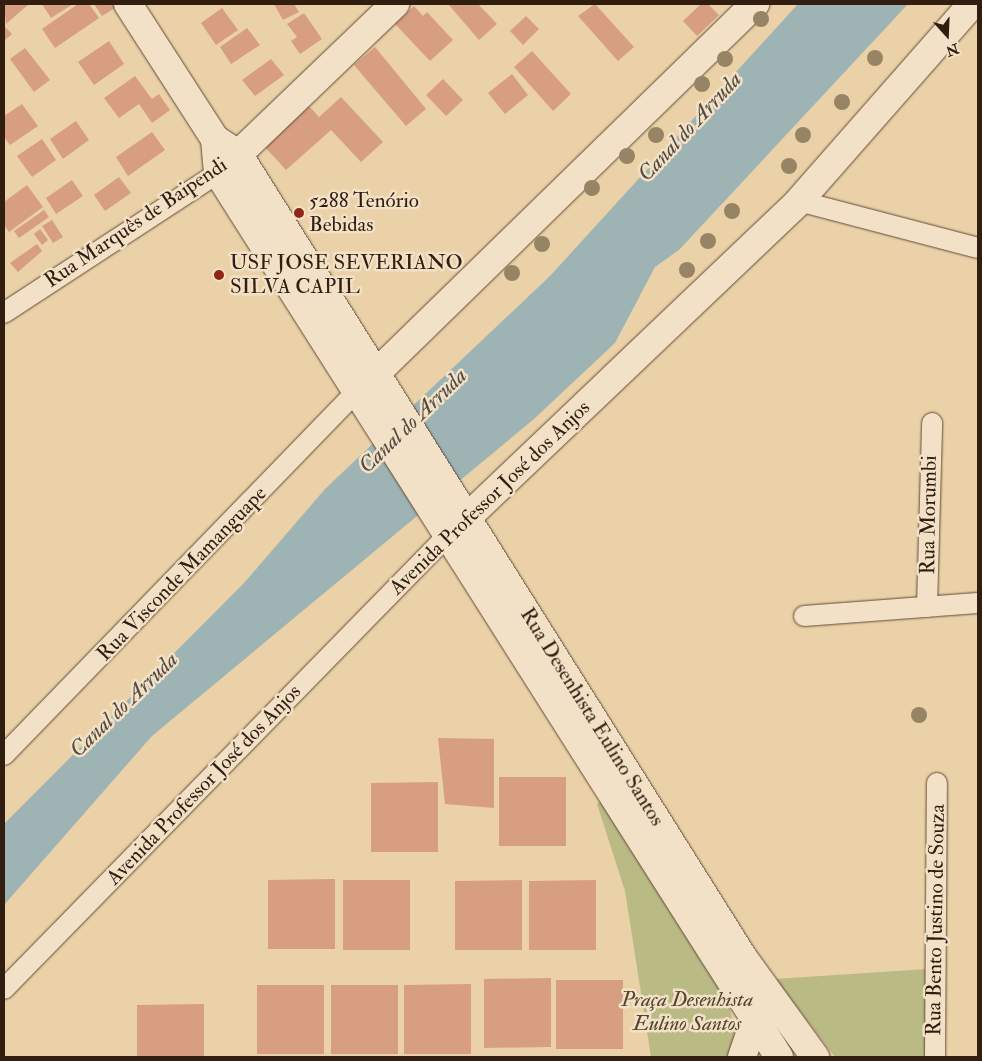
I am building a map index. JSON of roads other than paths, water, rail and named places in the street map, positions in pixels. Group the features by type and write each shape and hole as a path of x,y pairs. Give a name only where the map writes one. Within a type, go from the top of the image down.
{"main road":[{"path":"128,4 215,139 238,154 367,381"},
{"name":"Rua Marquês de Baipendi","path":"218,173 395,4"},
{"path":"367,381 755,4"},
{"name":"Avenida Professor José dos Anjos","path":"452,520 799,201 972,4"},
{"path":"215,139 218,173 367,381"},
{"name":"Rua Desenhista Eulino Santos","path":"367,381 754,1023 779,1057"},
{"name":"Rua Desenhista Eulino Santos","path":"452,520 746,962 815,1057"},
{"path":"742,1057 754,1023"}],"street":[{"name":"Rua Marquês de Baipendi","path":"4,312 218,173"},
{"path":"799,201 978,248"},
{"name":"Rua Visconde Mamanguape","path":"4,755 367,381"},
{"name":"Rua Morumbi","path":"927,607 932,422"},
{"name":"Avenida Professor José dos Anjos","path":"4,989 452,520"},
{"path":"804,616 978,603"},
{"name":"Rua Bento Justino de Souza","path":"935,1057 937,783"}],"water":[{"name":"Canal do Arruda","path":"798,4 908,4 679,250 655,267 615,343 534,419 152,736 4,905 4,824 244,583 325,489 550,276"}],"place":[{"name":"5288 Tenório Bebidas","path":"299,213"},
{"name":"USF JOSE SEVERIANO SILVA CAPIL","path":"219,275"}],"park label":[{"name":"Praça Desenhista Eulino Santos","path":"687,1012"}]}
